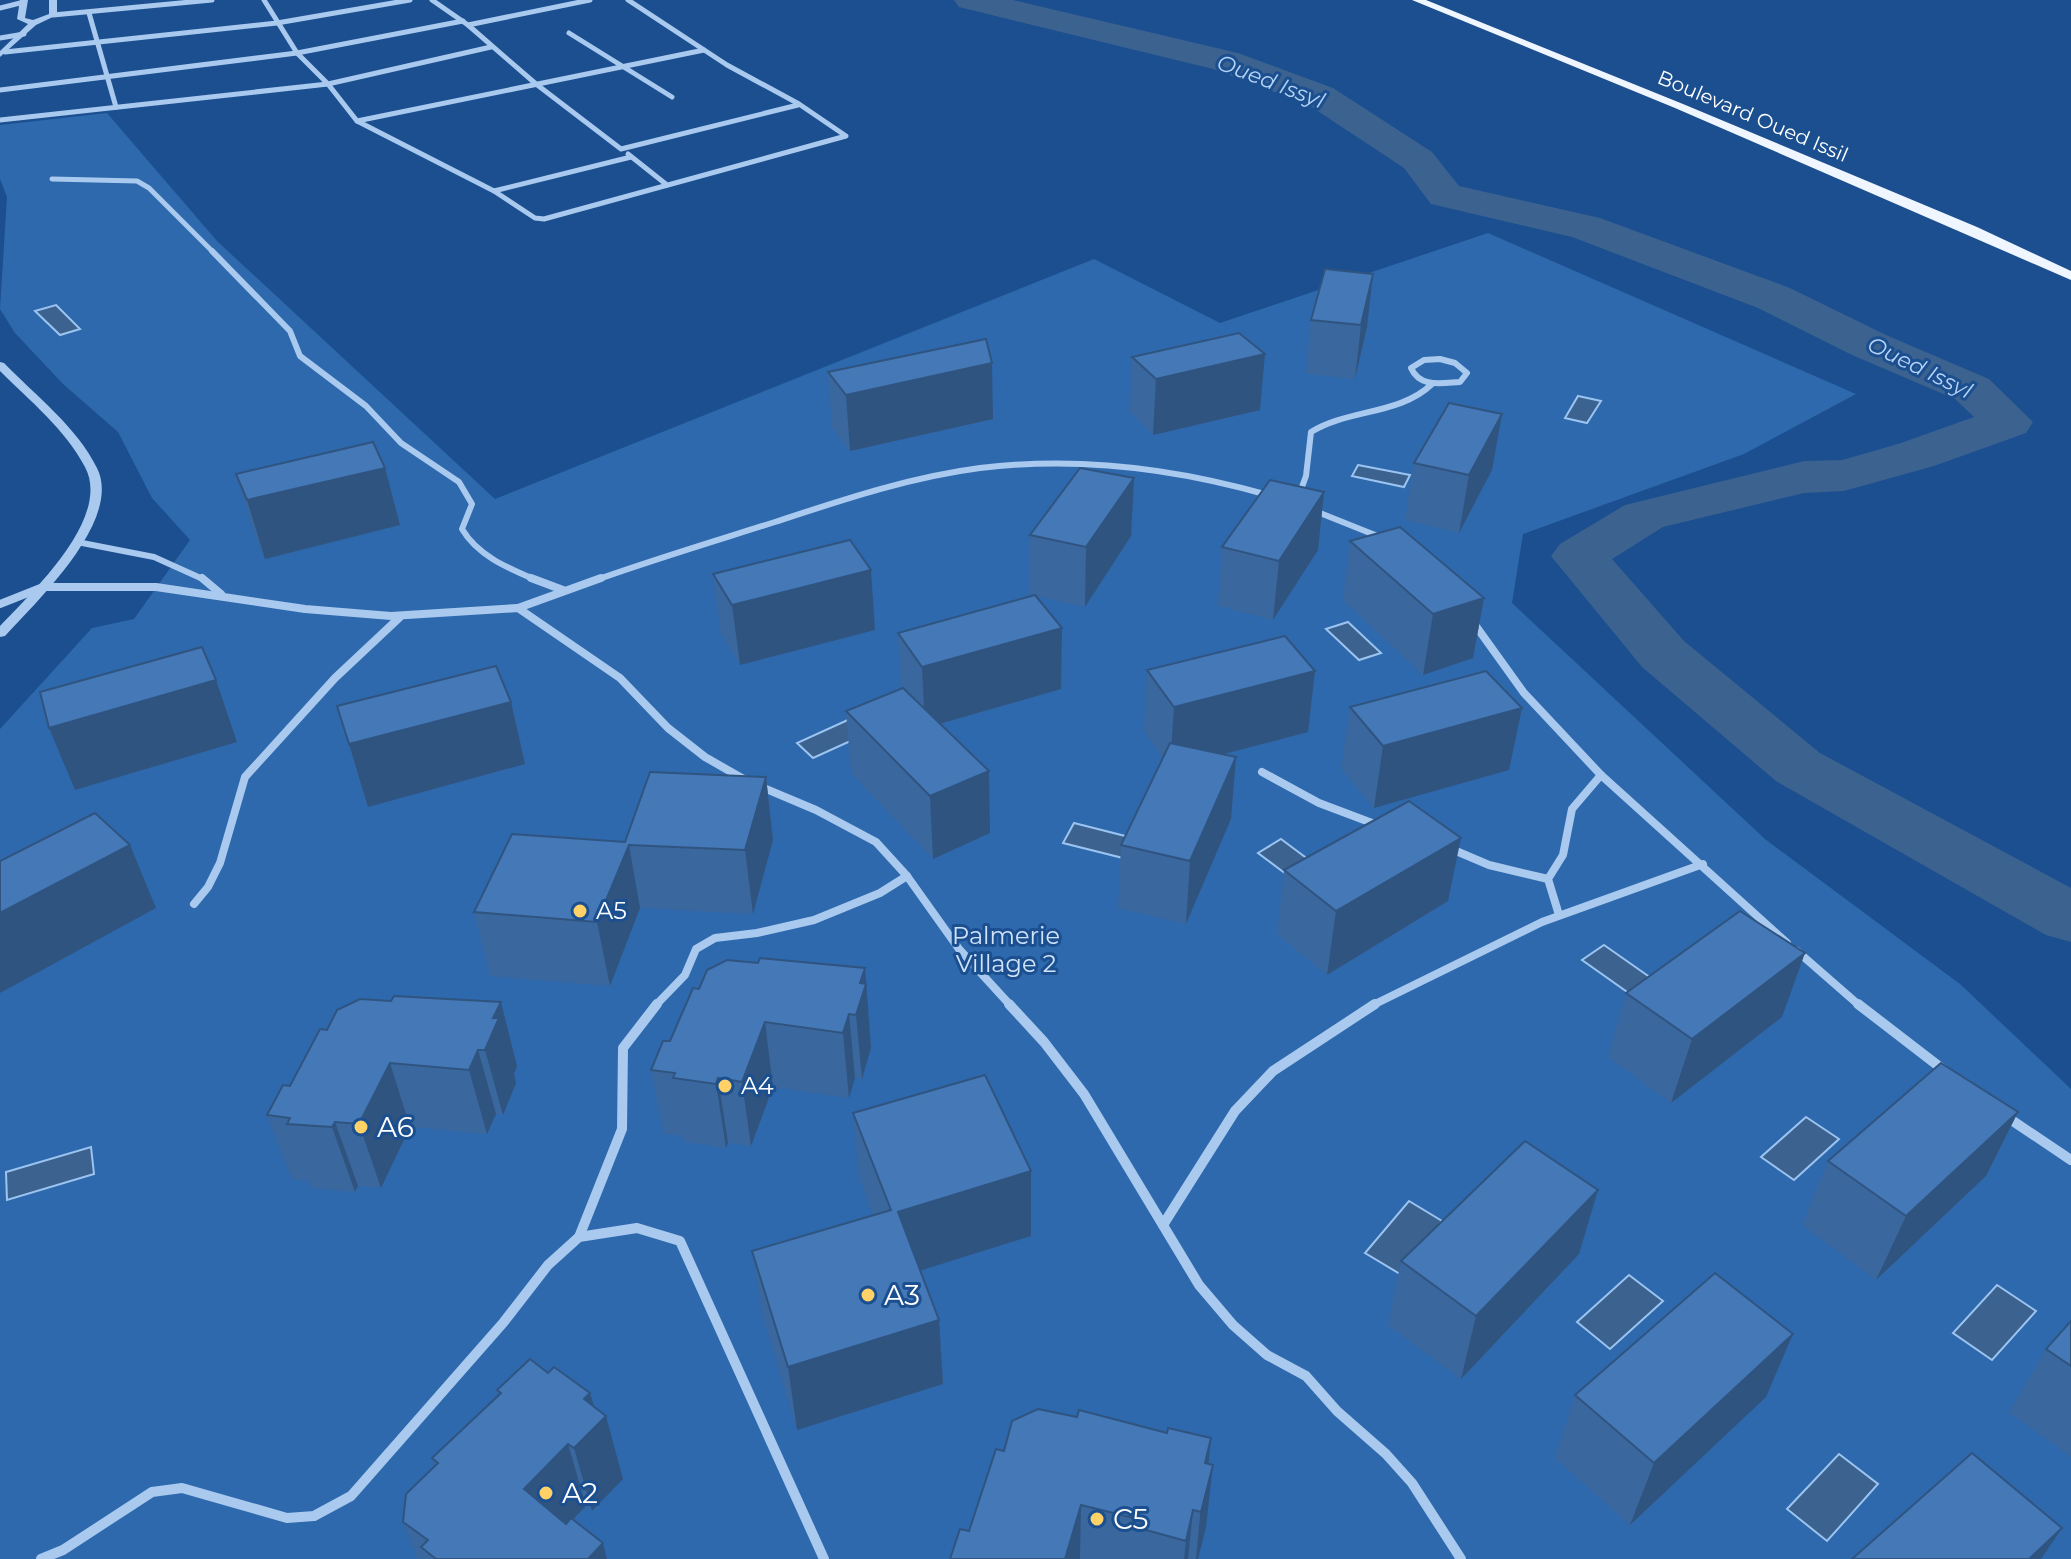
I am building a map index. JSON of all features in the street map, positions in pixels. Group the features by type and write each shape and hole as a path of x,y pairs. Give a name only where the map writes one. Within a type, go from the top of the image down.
{"main road":[{"name":"Boulevard Oued Issil","path":"1417,0 1679,106 1972,230 2071,276"}],"street":[{"path":"53,0 53,15"},
{"path":"2,54 33,23 53,15 212,0"},
{"path":"264,0 297,53 328,84 357,121 494,191 540,219 846,136 628,0"},
{"path":"2,54 277,23 410,0"},
{"path":"432,0 466,23 536,84 667,185"},
{"path":"0,90 297,53 590,0"},
{"path":"0,8 24,1 21,19 33,23"},
{"path":"89,13 116,107"},
{"path":"569,33 672,97"},
{"path":"0,38 24,34"},
{"path":"0,120 328,84 491,47"},
{"path":"357,121 704,50"},
{"path":"621,149 799,104"},
{"path":"494,191 631,157"},
{"path":"52,179 137,181 149,188 234,269 276,315 290,331 300,356 366,406 401,443 459,482 472,504 462,529 473,546 530,578 564,591"},
{"path":"1443,359 1456,363 1467,373 1460,382 1442,386 1432,384 1413,375 1411,368 1417,362 1443,359"},
{"path":"0,365 78,449 94,473 96,499 77,542 43,587 0,633"},
{"path":"1297,504 1306,476 1311,432 1323,422 1427,392 1432,384"},
{"path":"0,604 43,587 156,587 305,609 401,616 518,608 855,496 937,475 986,467 1049,464 1180,473 1284,500"},
{"path":"1309,508 1386,540"},
{"path":"77,542 173,564 200,574 222,595"},
{"path":"518,608 620,678 668,728 705,757 745,780 816,810 876,842 907,876 959,949 1044,1042 1084,1094 1199,1285 1233,1325 1267,1355 1306,1376 1337,1411 1386,1454 1412,1483 1461,1559"},
{"path":"1466,613 1524,693 1601,775 1867,1012 1955,1079"},
{"path":"194,904 208,887 220,863 245,777 335,678 401,616"},
{"path":"1262,772 1291,790 1349,817 1388,828"},
{"path":"1548,879 1557,871 1561,860 1573,808 1601,775"},
{"path":"1439,844 1489,865 1548,879"},
{"path":"1163,1225 1235,1111 1273,1071 1367,1008 1559,915 1703,864"},
{"path":"41,1559 63,1550 152,1492 182,1488 287,1518 314,1516 351,1496 503,1323 548,1265 579,1237 622,1129 623,1048 644,1017 685,975 696,949 715,938 757,933 814,920 880,893 907,876"},
{"path":"1548,879 1559,915"},
{"path":"1993,1107 2031,1136 2071,1160"},
{"path":"579,1237 637,1228 680,1241 824,1559"}],"green space":[{"name":"Palmerie Village 2","path":"107,113 217,241 495,499 1094,259 1220,323 1488,233 1856,394 1744,454 1523,534 1512,603 1765,839 1960,984 2071,1089 2071,1559 0,1559 0,729 92,628 134,619 190,540 152,498 118,432 63,384 15,333 0,309 7,197 0,179 0,125"}],"shaded area":[{"path":"56,305 80,329 60,335 35,311"},
{"path":"1578,396 1601,401 1587,423 1565,418"},
{"path":"1358,465 1410,475 1404,487 1352,476"},
{"path":"1348,622 1381,653 1359,660 1326,629"},
{"path":"850,719 866,734 813,758 797,743"},
{"path":"1074,823 1133,838 1123,858 1063,843"},
{"path":"1281,839 1329,875 1306,889 1258,853"},
{"path":"1604,945 1661,985 1640,1001 1582,960"},
{"path":"1806,1117 1839,1139 1794,1180 1761,1157"},
{"path":"91,1147 94,1174 7,1200 6,1172"},
{"path":"1409,1201 1442,1221 1400,1274 1365,1253"},
{"path":"1629,1275 1663,1301 1610,1349 1577,1322"},
{"path":"1997,1285 2036,1311 1992,1360 1953,1333"},
{"path":"1839,1454 1878,1484 1827,1541 1787,1509"}],"building":[{"path":"1325,269 1373,274 1361,325 1311,320"},
{"path":"1239,333 1265,354 1156,379 1132,357"},
{"path":"986,339 992,363 846,395 828,372"},
{"path":"1449,403 1502,414 1469,475 1414,463"},
{"path":"373,442 385,468 247,500 236,474"},
{"path":"1080,468 1134,478 1086,547 1030,535"},
{"path":"1270,480 1324,492 1279,561 1222,547"},
{"path":"1400,527 1484,598 1433,614 1350,541"},
{"path":"850,540 871,570 732,605 713,574"},
{"path":"1035,595 1062,628 922,667 898,633"},
{"path":"1285,636 1315,671 1174,707 1147,670"},
{"path":"202,647 216,680 49,728 40,692"},
{"path":"496,666 511,702 349,744 337,706"},
{"path":"1486,671 1522,708 1383,746 1350,707"},
{"path":"903,688 989,771 930,796 846,711"},
{"path":"1170,743 1236,757 1190,861 1121,845"},
{"path":"650,772 766,777 745,850 629,845 597,922 474,912 512,834 625,842"},
{"path":"1409,801 1461,838 1336,911 1284,870"},
{"path":"95,813 130,845 0,913 0,861"},
{"path":"1740,911 1805,953 1692,1039 1626,993"},
{"path":"760,958 865,968 860,983 866,984 856,1015 849,1014 843,1033 765,1022 742,1082 718,1078 716,1084 673,1078 675,1073 651,1070 663,1041 670,1041 693,988 699,989 707,970 727,960 758,963"},
{"path":"394,996 501,1002 493,1018 499,1018 485,1050 478,1050 469,1070 390,1063 359,1124 335,1122 332,1127 287,1124 290,1118 267,1115 283,1085 290,1086 320,1029 327,1030 337,1010 360,999 391,1001"},
{"path":"1941,1063 2018,1112 1906,1216 1828,1161"},
{"path":"985,1075 1031,1171 898,1212 939,1320 788,1367 752,1251 891,1210 853,1113"},
{"path":"1525,1141 1598,1190 1476,1316 1401,1261"},
{"path":"1715,1273 1793,1334 1654,1463 1575,1395"},
{"path":"2071,1321 2071,1366 2046,1349"},
{"path":"530,1359 548,1373 554,1367 590,1393 584,1399 606,1416 574,1448 568,1444 524,1489 566,1524 571,1518 603,1543 588,1559 436,1559 421,1547 428,1540 403,1522 406,1494 438,1463 432,1458 501,1393 497,1390"},
{"path":"1038,1409 1077,1417 1079,1410 1167,1433 1168,1428 1211,1438 1205,1463 1213,1465 1201,1512 1193,1510 1186,1541 1139,1528 1142,1520 1081,1505 1065,1559 950,1559 960,1529 969,1531 996,1449 1004,1451 1012,1421"},
{"path":"1972,1453 2062,1528 2029,1559 1852,1559"}],"waterway":[{"name":"Oued Issyl","path":"971,0 1225,61 1320,96 1418,160 1445,195 1585,227 1774,298 1869,345 1972,389 2008,422 1916,455 1844,475 1804,477 1644,516 1579,556 1663,654 1798,767 2071,918"}],"place":[{"name":"A5","path":"580,911"},
{"name":"A4","path":"725,1086"},
{"name":"A6","path":"361,1127"},
{"name":"A3","path":"868,1295"},
{"name":"A2","path":"546,1493"},
{"name":"C5","path":"1097,1519"}]}
